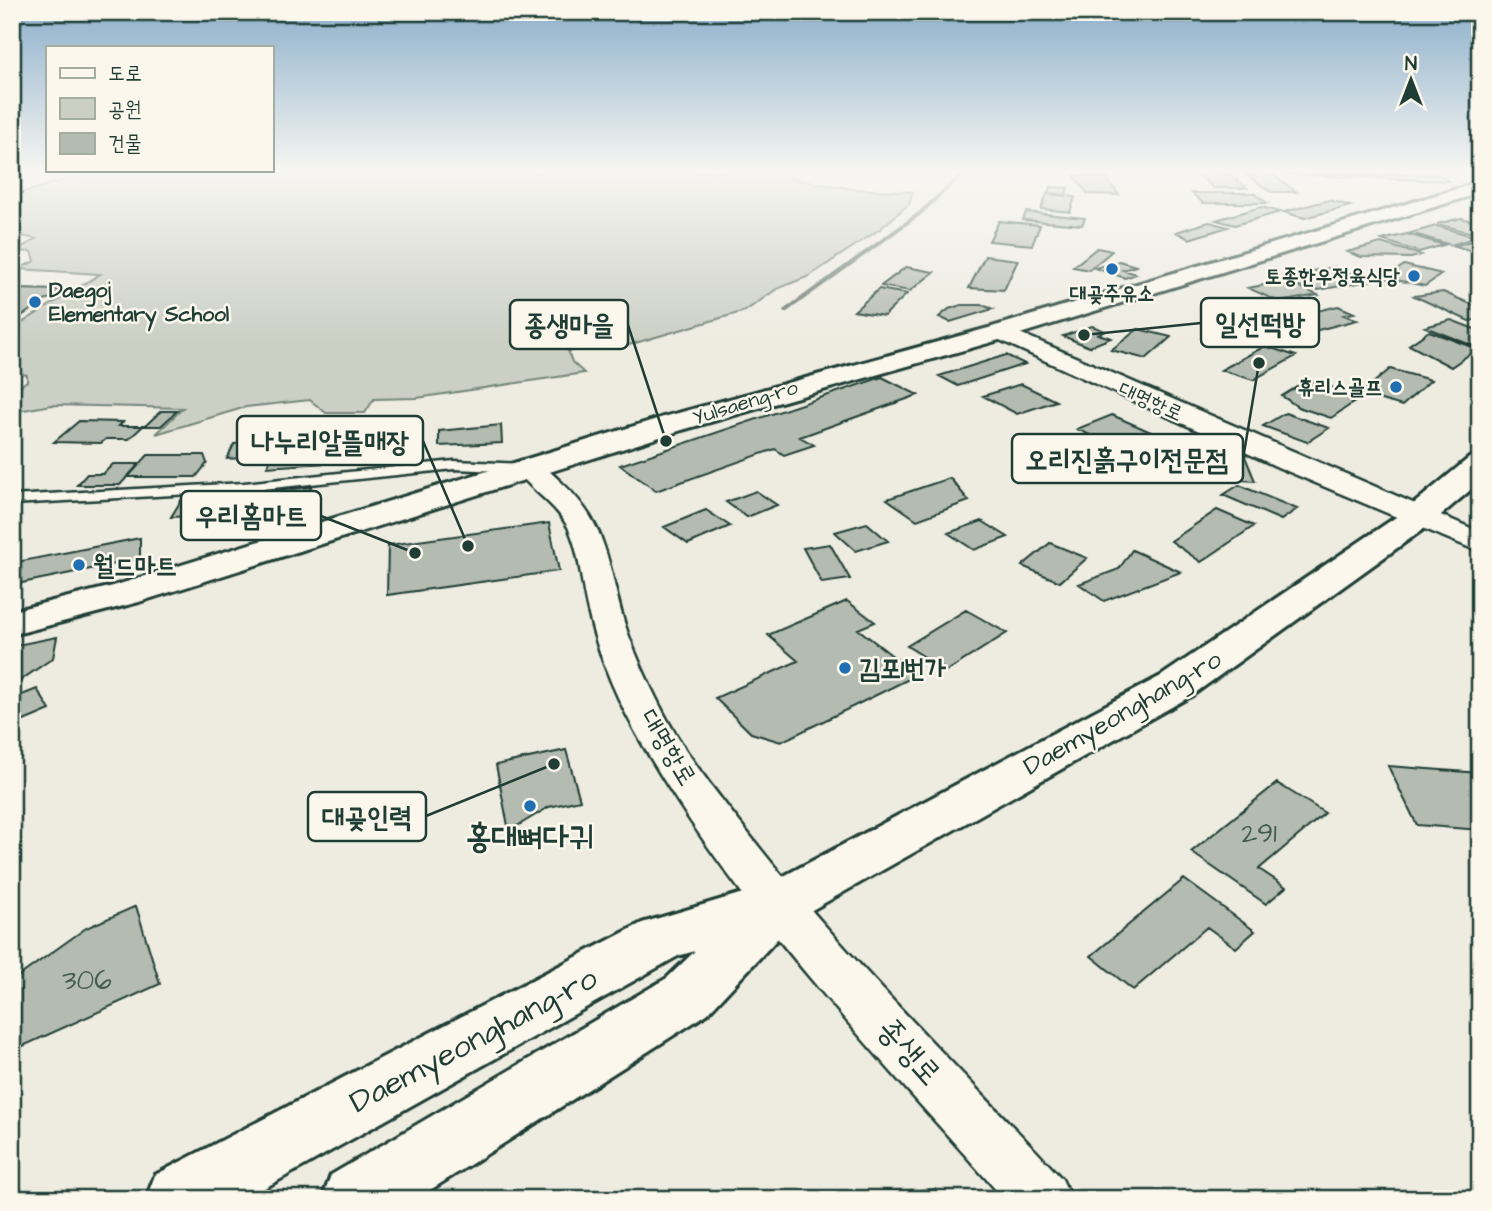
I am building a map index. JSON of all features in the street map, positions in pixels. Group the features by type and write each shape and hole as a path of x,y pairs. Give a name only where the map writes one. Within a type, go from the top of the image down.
{"street":[{"name":"Yulsaeng-ro","path":"12,623 126,594 811,383 1001,332 1343,229"},
{"name":"대명항로","path":"1001,332 1417,518 1480,543"},
{"name":"Daemyeonghang-ro","path":"179,1199 661,939 778,904 1176,686 1417,518 1480,465"},
{"name":"대명항로","path":"528,468 570,507 583,528 599,571 604,612 633,686 672,760 778,904"},
{"name":"Daemyeonghang-ro","path":"355,1199 687,996 778,904"},
{"name":"종생로","path":"778,904 1042,1199"}],"lane":[{"path":"12,500 244,487 454,466 528,468"}],"green space":[{"path":"12,229 881,229 809,276 777,289 745,311 625,346 568,351 572,362 584,373 417,398 374,399 365,413 326,413 310,400 246,407 156,434 183,408 52,405 12,412 12,392 27,381 27,375 12,371 12,329 100,274 18,269 35,261 32,252 16,251 36,239 12,234"}],"building":[{"path":"995,229 1039,229 1032,245 989,241"},
{"path":"1188,229 1223,229 1189,239 1176,232"},
{"path":"1427,229 1445,229 1477,237 1451,245 1411,233"},
{"path":"1455,229 1480,229 1480,235"},
{"path":"1407,234 1444,245 1419,252 1382,240"},
{"path":"1471,241 1480,244 1476,252 1455,246"},
{"path":"1381,243 1421,255 1411,258 1361,257 1347,252"},
{"path":"1097,248 1112,251 1089,270 1073,267"},
{"path":"985,256 1018,260 1004,290 969,288"},
{"name":"대곶주유소","path":"1119,261 1136,266 1123,270 1136,274 1125,278 1095,268"},
{"name":"토종한우정육식당","path":"1404,265 1442,274 1425,286 1386,278"},
{"path":"906,267 934,272 910,291 881,286"},
{"path":"1335,267 1369,281 1318,290 1284,276"},
{"path":"1286,281 1318,295 1279,302 1248,288"},
{"path":"12,289 62,290 12,322"},
{"path":"879,289 907,294 884,316 854,311"},
{"path":"1443,292 1480,308 1480,319 1469,321 1414,296"},
{"path":"961,305 982,305 993,309 950,322 939,317 949,309"},
{"path":"1338,306 1354,313 1344,315 1357,320 1283,339 1255,326"},
{"path":"1451,320 1480,331 1480,344 1476,347 1425,327"},
{"path":"1092,326 1105,331 1098,334 1111,338 1089,347 1063,336"},
{"path":"1138,329 1171,337 1146,359 1111,350"},
{"path":"1429,331 1477,349 1451,367 1409,345"},
{"path":"1265,346 1296,356 1253,380 1221,370"},
{"path":"1006,355 1025,364 958,386 939,376"},
{"name":"휴리스골프","path":"1390,369 1431,380 1402,406 1360,394"},
{"path":"882,377 918,395 800,437 814,445 784,455 775,449 656,491 620,465"},
{"path":"1308,380 1362,397 1331,418 1298,407 1282,396"},
{"path":"1021,384 1056,401 1017,414 983,396"},
{"path":"161,411 177,411 161,426 145,426"},
{"path":"1285,413 1329,428 1307,442 1263,426"},
{"path":"1112,415 1174,442 1139,458 1077,429"},
{"path":"79,421 123,422 119,426 143,426 129,439 106,439 101,443 54,442"},
{"path":"501,425 502,443 439,446 439,431"},
{"path":"1199,436 1244,454 1255,481 1225,479 1218,460 1183,445"},
{"path":"274,441 271,450 247,452 244,458 227,459 234,444"},
{"path":"332,446 326,463 267,467 274,450"},
{"path":"148,455 204,455 207,463 196,477 128,477"},
{"path":"113,464 139,464 120,485 77,485 87,474 103,474"},
{"path":"950,478 969,501 917,520 887,499"},
{"path":"1239,485 1297,509 1281,520 1223,495"},
{"path":"311,487 308,507 261,513 265,492"},
{"path":"756,491 777,505 747,517 726,502"},
{"path":"253,496 244,514 171,517 182,499"},
{"path":"706,510 730,526 688,544 664,527"},
{"path":"1217,510 1254,526 1201,562 1171,541"},
{"path":"982,521 1008,537 974,550 948,533"},
{"path":"549,523 559,571 387,595 388,545"},
{"path":"867,523 888,541 856,551 835,532"},
{"path":"140,538 140,559 12,585 12,563"},
{"path":"1050,543 1087,558 1060,582 1022,566"},
{"path":"830,544 850,579 822,583 803,548"},
{"path":"1132,550 1181,572 1104,601 1079,584 1119,569"},
{"name":"김포1번가","path":"847,601 875,622 858,629 917,675 781,742 751,733 715,698 798,661 768,635"},
{"path":"966,610 1007,633 947,671 907,646"},
{"path":"57,637 53,658 12,686 12,646"},
{"path":"37,689 50,710 12,726 12,699"},
{"path":"566,750 580,800 549,807 509,831 496,765"},
{"path":"1388,766 1480,773 1480,830 1417,825"},
{"path":"1277,783 1325,813 1259,869 1286,887 1266,904 1191,852"},
{"path":"1184,879 1255,931 1236,948 1207,927 1133,990 1091,956"},
{"path":"136,906 160,984 12,1051 12,981 86,928"},
{"path":"935,1189 937,1199 826,1196"}],"waterway":[{"path":"785,311 899,229"}],"place":[{"name":"대곶주유소","path":"1112,269"},
{"name":"토종한우정육식당","path":"1414,276"},
{"name":"Daegoj Elementary School","path":"35,302"},
{"name":"일선떡방","path":"1084,335"},
{"name":"오리진흙구이전문점","path":"1259,363"},
{"name":"휴리스골프","path":"1396,387"},
{"name":"종생마을","path":"666,441"},
{"name":"나누리알뜰매장","path":"468,546"},
{"name":"우리홈마트","path":"415,553"},
{"name":"월드마트","path":"79,565"},
{"name":"김포1번가","path":"845,668"},
{"name":"대곶인력","path":"554,764"},
{"name":"홍대뼈다귀","path":"530,806"}]}
